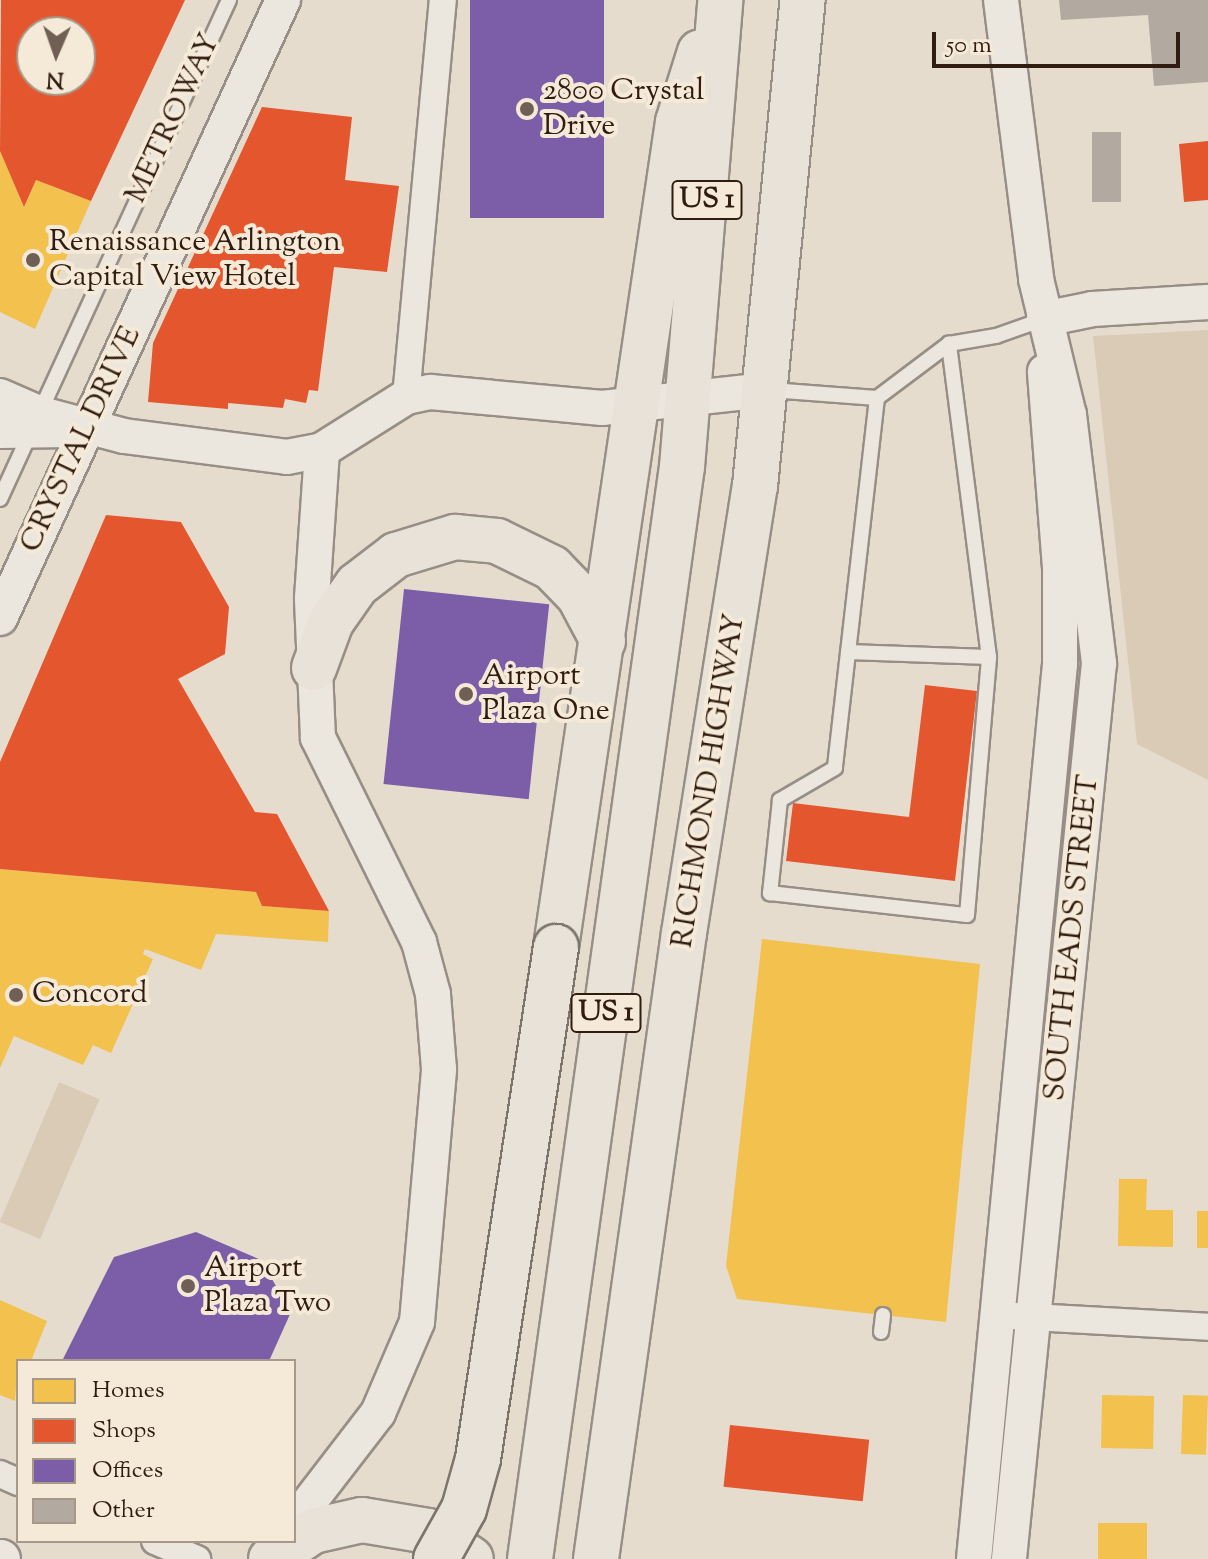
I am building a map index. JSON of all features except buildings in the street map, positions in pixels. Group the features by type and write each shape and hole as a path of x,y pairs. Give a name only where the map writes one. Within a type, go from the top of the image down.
{"highway":[{"name":"US 1","path":"530,1559 689,399 718,0"},
{"path":"436,1559 464,1509 478,1459 603,641 678,122 718,0"},
{"name":"RICHMOND HIGHWAY","path":"596,1559 684,933 728,683 766,390 803,0"},
{"path":"314,668 331,622 357,585 396,555 455,537 497,541 552,568 579,596 603,641"},
{"path":"296,1542 313,1531 362,1520 428,1531 471,1559"},
{"path":"269,1559 294,1543"}],"street":[{"name":"CRYSTAL DRIVE","path":"0,618 91,428 178,223 283,0"},
{"path":"406,397 443,0"},
{"name":"SOUTH EADS STREET","path":"992,1550 1034,1320 1099,663 1069,415 1044,319 1001,0"},
{"path":"1044,319 1093,309 1208,302"},
{"name":"SOUTH EADS STREET","path":"992,1550 996,1315 1060,664 1060,568 1045,419 1044,319"},
{"path":"0,396 24,426 91,428 260,456 322,450 406,397 454,391 602,408 766,390"},
{"path":"296,1519 378,1413 417,1322 439,1069 433,994 419,942 326,761 314,714 322,450"},
{"path":"1031,964 1069,969"},
{"path":"996,1315 1034,1320 1208,1327"},
{"path":"160,1543 197,1559"}],"lane":[{"name":"METROWAY","path":"0,499 24,426 229,0"},
{"path":"766,390 877,398 949,344 996,336 1044,319"},
{"path":"877,398 835,768 780,800 770,893 967,915 989,657 949,344"},
{"path":"848,652 989,657"},
{"path":"881,1332 883,1315"}],"shaded area":[{"path":"1208,330 1208,780 1137,744 1093,336"},
{"path":"59,1082 100,1099 40,1239 0,1221"}],"place":[{"name":"2800 Crystal Drive","path":"527,109"},
{"name":"Renaissance Arlington Capital View Hotel","path":"33,260"},
{"name":"Airport Plaza One","path":"466,694"},
{"name":"Concord","path":"16,995"},
{"name":"Airport Plaza Two","path":"188,1286"}]}
